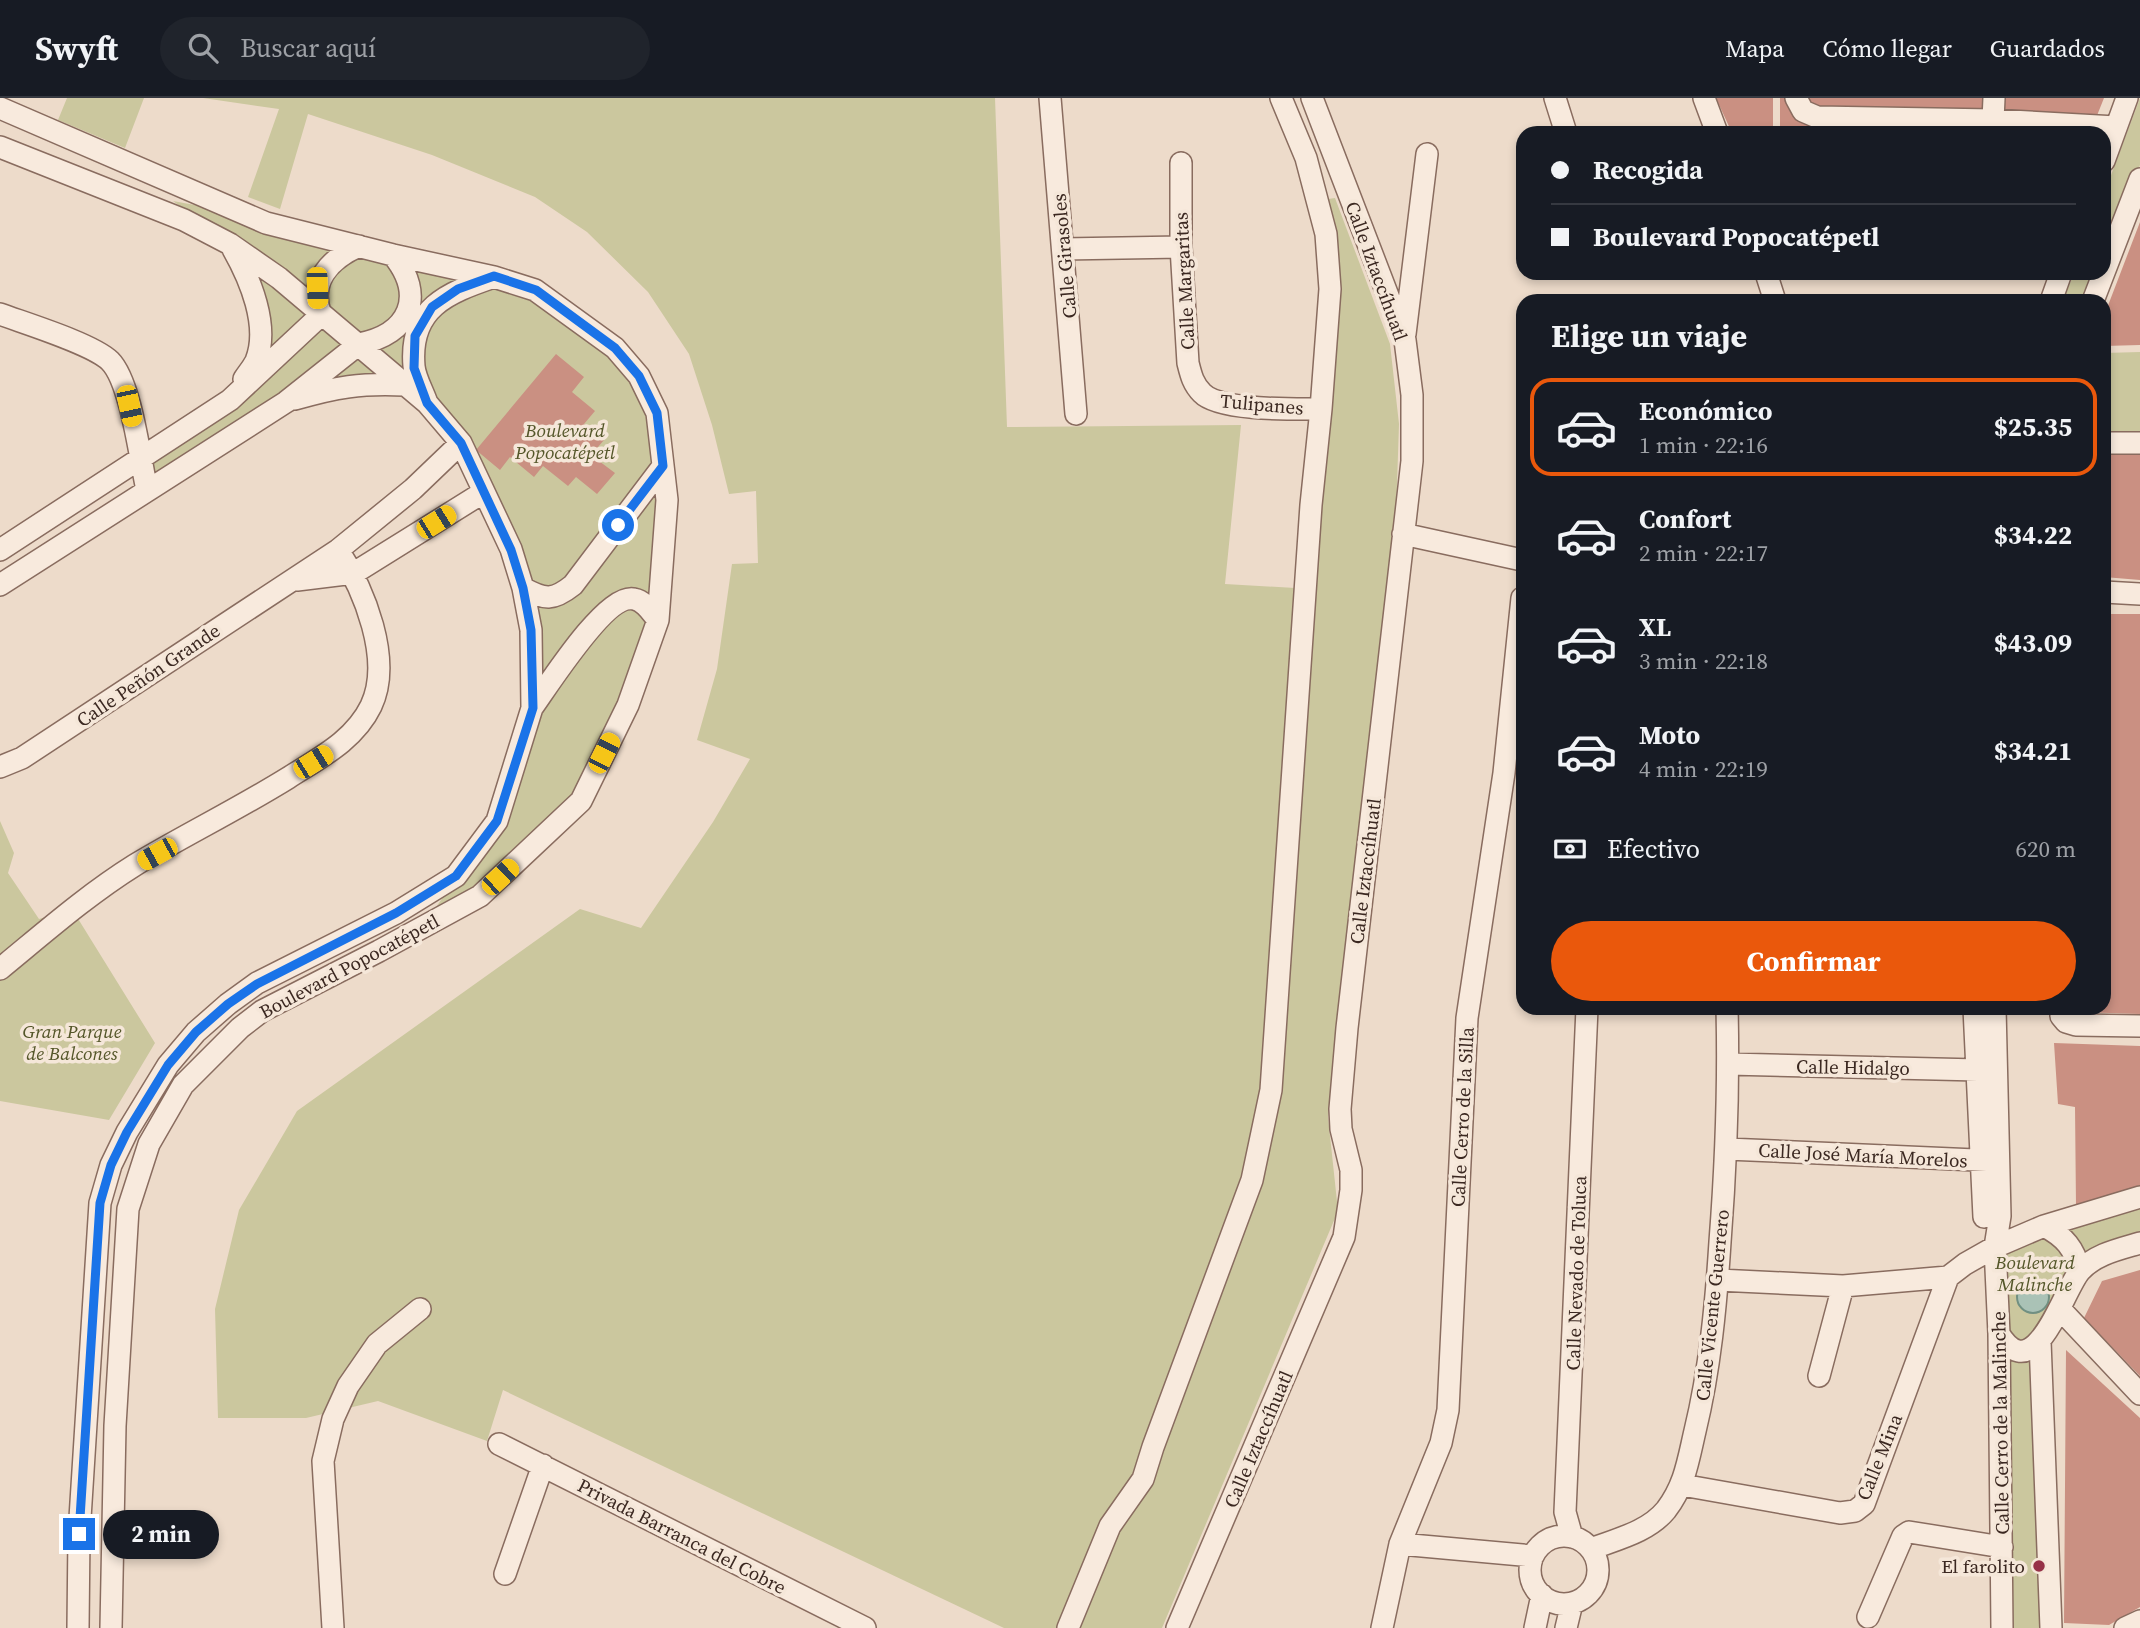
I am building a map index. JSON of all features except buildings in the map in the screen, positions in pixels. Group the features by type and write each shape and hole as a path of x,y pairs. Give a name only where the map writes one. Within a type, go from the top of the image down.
{"street":[{"name":"Calle Girasoles","path":"1051,98 1076,414"},
{"path":"1068,1628 1110,1526 1136,1491 1149,1464 1244,1202 1258,1154 1271,1090 1329,289 1326,234 1306,158 1281,98"},
{"name":"Calle Iztaccíhuatl","path":"1177,1628 1343,1237 1351,1190 1351,1170 1341,1129 1340,1109 1412,461 1412,394 1405,340 1312,98"},
{"path":"1555,98 1564,126"},
{"path":"1703,98 1714,126"},
{"path":"1796,98 1803,111 1817,117 1993,120 2098,126"},
{"path":"1993,120 1994,98"},
{"path":"2111,141 2127,98"},
{"name":"Boulevard Popocatépetl","path":"0,108 266,223 393,255 494,276 536,290 615,348 639,376 657,413 667,500 658,620 628,705 580,801 480,896 262,1011 240,1027 183,1085 149,1144 128,1209 115,1426 111,1628"},
{"path":"2111,127 2116,127"},
{"name":"Boulevard Popocatépetl","path":"0,147 184,220 230,244 279,278 427,403 461,443 511,550 523,588 531,630 533,708 497,821 456,876 396,913 257,984 228,1004 196,1032 168,1065 127,1132 111,1165 100,1203 79,1534 78,1628"},
{"path":"1405,340 1427,154"},
{"name":"Calle Margaritas","path":"1181,163 1181,247 1188,363 1192,380 1203,395"},
{"path":"2111,256 2140,179"},
{"path":"230,244 248,276 259,321 260,340 256,360 230,400"},
{"path":"0,550 230,400 321,315 317,305 317,288 322,276 335,259 359,246"},
{"path":"1063,248 1181,247"},
{"path":"0,585 286,402 359,344 373,341 393,330 407,313 411,292 406,270 393,255"},
{"path":"427,403 414,368 415,336 422,321 444,297 494,276"},
{"path":"0,314 95,351 110,361 123,387 147,490"},
{"path":"286,402 349,385 404,385"},
{"name":"Tulipanes","path":"1203,395 1218,403 1267,408 1321,409"},
{"name":"Calle Peñón Grande","path":"0,767 22,758 338,550 413,489 461,443"},
{"path":"2111,443 2140,443"},
{"path":"523,588 539,597 550,598 562,594 573,585 663,466"},
{"name":"Calle Peñón Grande","path":"295,580 354,573 484,492"},
{"path":"1403,534 1516,559"},
{"path":"0,969 72,909 135,866 244,806 336,748 358,727 372,704 378,677 378,653 373,625 354,573 338,550"},
{"path":"2111,592 2140,594"},
{"path":"533,708 587,632 616,602 632,598 644,604 658,620"},
{"name":"Calle Cerro de la Silla","path":"1382,1628 1400,1544 1441,1443 1448,1410 1467,1018 1504,772 1516,656"},
{"name":"Calle Nevado de Toluca","path":"1572,1537 1565,1512 1587,1015"},
{"name":"Calle Vicente Guerrero","path":"1591,1549 1632,1534 1652,1523 1665,1511 1682,1485 1704,1392 1718,1280 1727,1149 1727,1015"},
{"name":"Calle Cerro de la Malinche","path":"1975,1015 1978,1070 2000,1216 1995,1247 1999,1335 2002,1628"},
{"name":"Calle Cerro de la Malinche","path":"1984,1217 1990,1161 1995,1015"},
{"path":"2061,1015 2066,1022 2076,1025 2140,1026"},
{"name":"Calle Hidalgo","path":"1729,1064 1978,1070"},
{"name":"Calle José María Morelos","path":"1727,1149 1990,1161"},
{"path":"1718,1280 1843,1286 1948,1277 1995,1247 2044,1226 2140,1197"},
{"path":"2044,1226 2072,1247 2080,1271"},
{"path":"1999,1335 2010,1348 2017,1351 2034,1348 2060,1309 2080,1271 2106,1254 2140,1242"},
{"name":"Calle Mina","path":"1682,1485 1840,1513 1855,1511 1864,1504 1948,1277"},
{"path":"1819,1376 1843,1286"},
{"path":"333,1628 323,1461 333,1419 348,1386 377,1344 420,1309"},
{"path":"2060,1309 2140,1394"},
{"path":"2040,1341 2050,1628"},
{"name":"Privada Barranca del Cobre","path":"499,1444 865,1628"},
{"path":"505,1574 543,1465"},
{"path":"1868,1617 1903,1536 1909,1532 2002,1548"},
{"path":"1560,1536 1583,1541 1591,1549 1599,1570 1591,1591 1582,1599 1561,1604 1542,1595 1531,1577 1530,1567 1539,1546 1560,1536"},
{"path":"1400,1544 1533,1556"},
{"path":"1535,1628 1542,1595"},
{"path":"1566,1628 1572,1603"},
{"path":"2124,1628 2140,1621"}],"green space":[{"path":"67,98 144,98 125,148 58,120"},
{"path":"203,98 995,98 1007,427 1241,425 1225,584 1312,589 1340,287 1328,199 1335,198 1390,344 1399,424 1396,515 1328,1117 1338,1211 1162,1628 1004,1628 503,1390 487,1441 378,1401 306,1418 218,1418 215,1309 239,1210 297,1111 580,909 641,928 713,822 750,759 697,740 717,669 732,564 758,563 756,491 729,494 712,425 689,354 648,292 587,232 535,197 432,155 308,114 280,209 248,197 279,109"},
{"path":"2140,98 2140,165 2111,242 2111,175"},
{"name":"Boulevard Popocatépetl","path":"173,201 243,214 495,278 613,345 656,414 658,620 581,801 480,896 427,920 497,820 532,708 519,547 454,433 405,383 333,386 149,486 147,457 233,401 267,324 231,244"},
{"path":"2071,280 2096,280 2092,294 2066,294"},
{"path":"2140,352 2140,442 2111,443 2111,353"},
{"name":"Gran Parque de Balcones","path":"0,821 14,853 8,873 39,919 72,909 155,1043 109,1120 0,1101"},
{"name":"Boulevard Malinche","path":"2140,1197 2140,1243 2106,1254 2040,1341 2051,1628 2004,1628 1995,1247"}],"shaded area":[{"path":"2033,1281 2045,1285 2049,1297 2045,1309 2033,1313 2021,1309 2017,1297 2021,1285"}],"place":[{"name":"El farolito","path":"2039,1566"}],"route":[{"path":"79,1534 100,1203 111,1165 127,1132 168,1065 196,1032 228,1004 257,984 396,913 456,876 497,821 533,708 531,630 523,588 511,550 461,443 427,403 414,368 415,336 432,307 444,297 494,276 536,290 615,348 639,376 657,413 663,466 618,525"}]}
